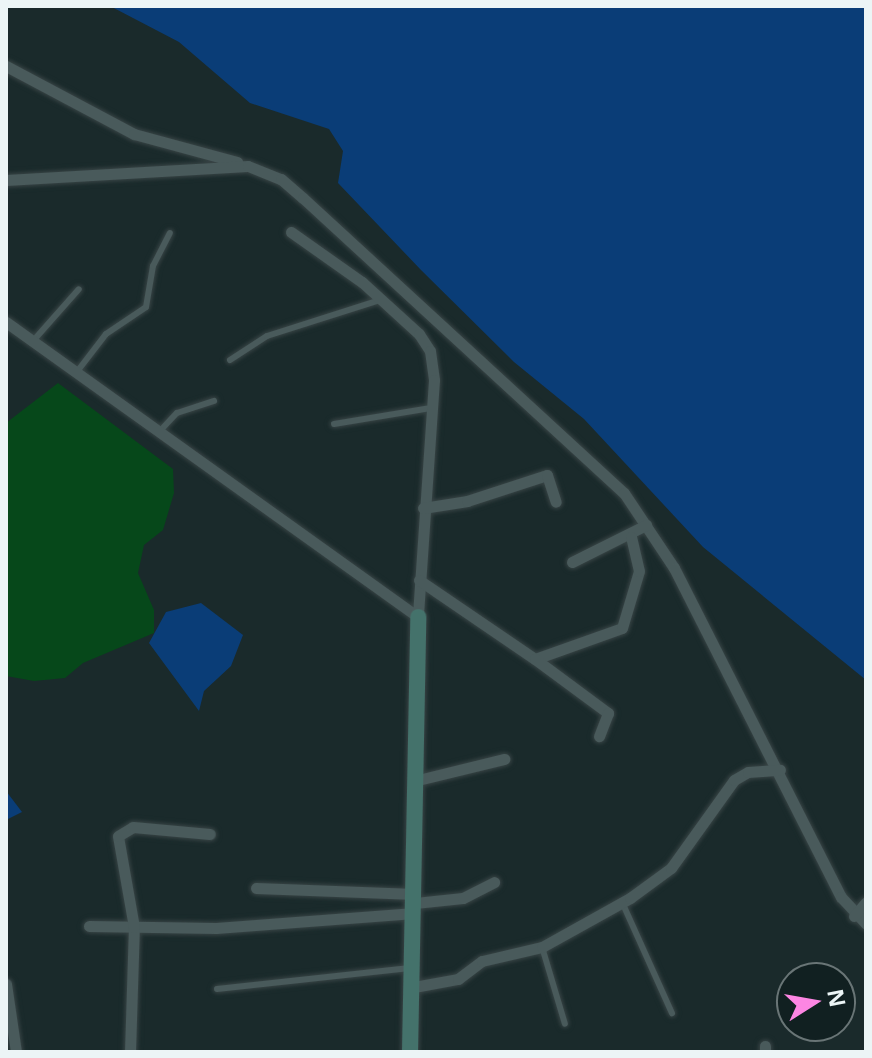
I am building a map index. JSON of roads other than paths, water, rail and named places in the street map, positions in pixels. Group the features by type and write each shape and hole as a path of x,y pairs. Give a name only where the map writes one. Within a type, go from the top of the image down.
{"street":[{"path":"6,66 134,134 267,171 303,198 604,472 646,525 780,770 854,916 866,924"},
{"path":"6,180 241,166"},
{"path":"291,232 380,300 419,334 430,351 431,408 419,580 418,780 410,1052"},
{"path":"6,322 418,617"},
{"path":"423,508 467,501 547,475 556,502"},
{"path":"572,562 631,537 646,525"},
{"path":"535,659 622,628 639,571 631,537"},
{"path":"419,580 608,713 599,736"},
{"path":"418,780 504,759"},
{"path":"414,987 458,979 482,961 542,947 622,902 671,868 734,780 748,772 780,770"},
{"path":"130,1052 134,927 118,843 121,831 141,827 210,834"},
{"path":"89,926 216,928 463,898 494,882"},
{"path":"256,888 415,903"},
{"path":"854,916 866,902"},
{"path":"6,984 16,1052"}],"lane":[{"path":"76,373 106,334 146,307 153,266 170,233"},
{"path":"33,341 79,289"},
{"path":"230,360 267,336 380,300"},
{"path":"159,432 177,413 214,401"},
{"path":"334,424 431,408"},
{"path":"622,902 672,1013"},
{"path":"542,947 565,1024"},
{"path":"217,989 414,968"}],"water":[{"path":"110,6 866,6 866,680 703,547 584,419 514,362 421,270 338,183 343,151 329,129 250,103 179,42"},
{"path":"201,603 243,635 231,666 204,691 199,711 149,643 166,612"},
{"path":"6,791 22,812 6,820"}]}
